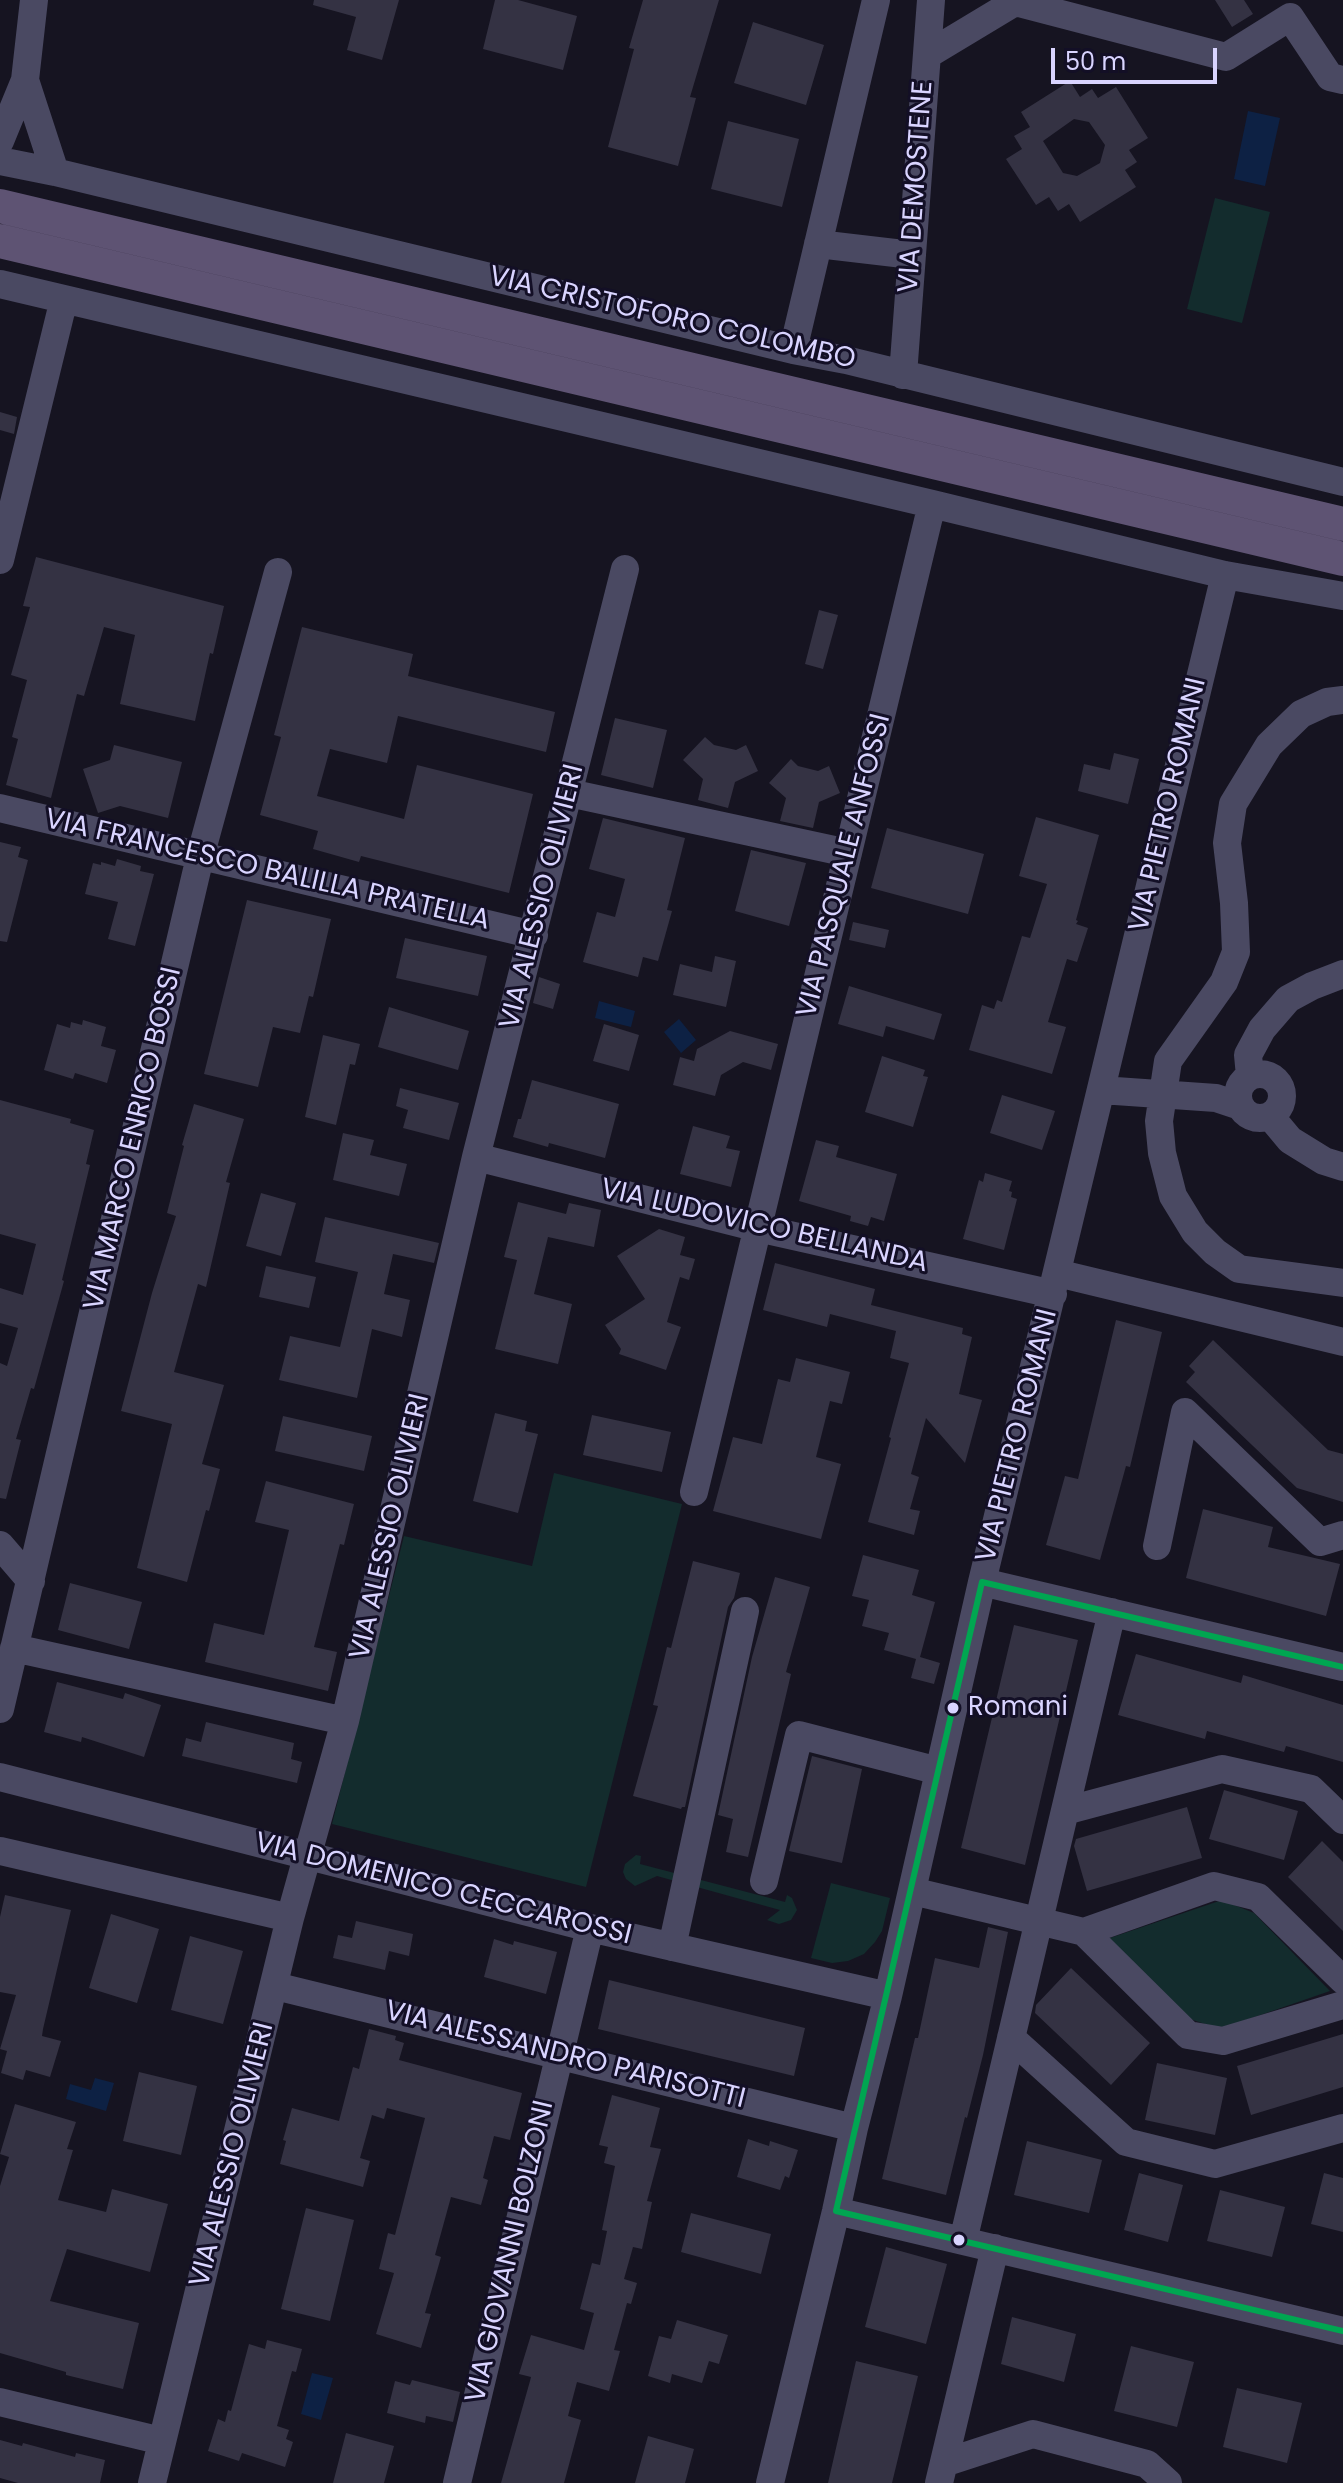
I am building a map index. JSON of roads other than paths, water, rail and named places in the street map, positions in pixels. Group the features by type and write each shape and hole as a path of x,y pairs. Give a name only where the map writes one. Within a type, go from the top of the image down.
{"main road":[{"name":"VIA CRISTOFORO COLOMBO","path":"0,206 1343,524"},
{"path":"0,241 1343,559"}],"street":[{"path":"0,141 25,80 34,0"},
{"path":"793,350 876,0"},
{"name":"VIA DEMOSTENE","path":"903,375 931,0"},
{"path":"927,55 1014,1 1226,57 1292,9 1330,77 1343,80"},
{"path":"25,80 55,172"},
{"name":"VIA CRISTOFORO COLOMBO","path":"0,161 793,350 846,360 1343,482"},
{"path":"818,244 912,255"},
{"path":"0,284 1225,575 1343,596"},
{"path":"0,560 64,299"},
{"name":"VIA PASQUALE ANFOSSI","path":"694,1492 932,504"},
{"name":"VIA ALESSIO OLIVIERI","path":"152,2483 290,1918 345,1721 476,1157 625,569"},
{"name":"VIA MARCO ENRICO BOSSI","path":"0,1709 200,857 278,572"},
{"name":"VIA PIETRO ROMANI","path":"770,2483 888,1996 982,1582 1225,575"},
{"path":"1343,700 1327,702 1301,714 1269,745 1233,804 1227,843 1236,952 1224,982 1168,1061 1159,1121 1162,1153 1173,1196 1195,1232 1215,1252 1239,1269 1343,1283"},
{"path":"569,793 848,853"},
{"name":"VIA FRANCESCO BALILLA PRATELLA","path":"0,808 534,935"},
{"path":"1250,1076 1248,1055 1262,1029 1288,999 1343,974"},
{"path":"1257,1073 1272,1077 1282,1089 1281,1105 1270,1116 1256,1118 1240,1106 1240,1085 1257,1073"},
{"path":"1101,1090 1216,1098 1240,1106"},
{"path":"1270,1116 1290,1140 1324,1161 1343,1167"},
{"name":"VIA LUDOVICO BELLANDA","path":"476,1157 758,1228 1055,1283 1343,1342"},
{"path":"1157,1546 1185,1412 1320,1542 1343,1535"},
{"path":"0,1545 31,1581"},
{"path":"982,1582 1343,1667"},
{"path":"672,1947 745,1611"},
{"path":"963,2241 1112,1612"},
{"path":"14,1648 345,1721"},
{"path":"764,1881 799,1735 939,1771"},
{"path":"1065,1811 1222,1769 1311,1789 1343,1820"},
{"name":"VIA DOMENICO CECCAROSSI","path":"0,1777 590,1928 888,1996"},
{"path":"0,1851 290,1918"},
{"path":"1084,1932 1214,1886 1258,1897 1343,1980"},
{"path":"912,1891 1084,1932 1188,2035 1223,2041 1343,2005"},
{"name":"VIA GIOVANNI BOLZONI","path":"457,2483 590,1928"},
{"name":"VIA ALESSANDRO PARISOTTI","path":"275,1986 854,2128"},
{"path":"1011,2038 1126,2142 1215,2164 1343,2128"},
{"path":"836,2211 1343,2331"},
{"path":"941,2473 995,2248"},
{"path":"0,2402 162,2441"},
{"path":"941,2473 1033,2434 1147,2464 1168,2483"}],"water":[{"path":"1248,111 1280,118 1265,186 1234,179"},
{"path":"599,1001 635,1011 631,1027 595,1018"},
{"path":"679,1019 696,1040 681,1053 664,1032"},
{"path":"95,2078 114,2083 106,2111 66,2099 70,2084 91,2090"},
{"path":"312,2373 333,2378 321,2420 301,2414"}],"place":[{"name":"Romani","path":"953,1708"}]}
